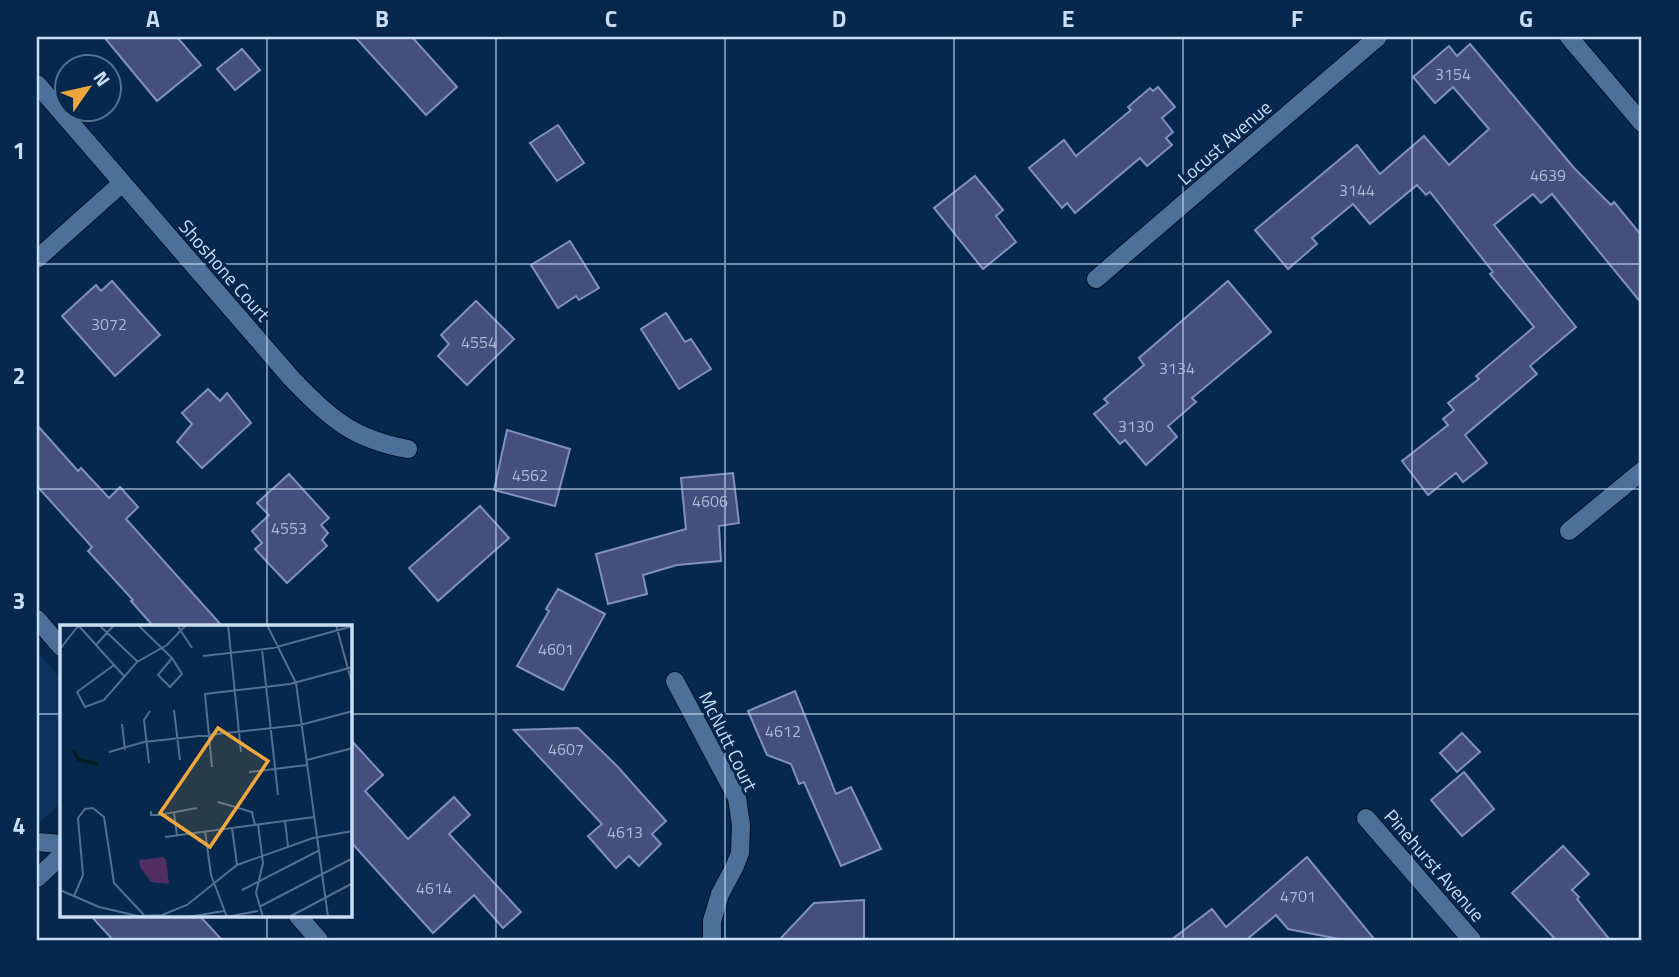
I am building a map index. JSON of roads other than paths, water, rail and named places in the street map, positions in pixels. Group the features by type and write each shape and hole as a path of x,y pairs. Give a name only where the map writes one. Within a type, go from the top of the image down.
{"street":[{"name":"Locust Avenue","path":"1096,279 1378,37"},
{"path":"1569,37 1642,122"},
{"name":"Shoshone Court","path":"37,84 292,379 329,416 360,435 408,449"},
{"path":"37,259 121,184"},
{"path":"1569,531 1642,471"},
{"path":"37,618 60,646"},
{"name":"McNutt Court","path":"675,681 737,798 741,825 740,853 720,894 712,921 712,940"},
{"name":"Pinehurst Avenue","path":"1366,818 1472,940"},
{"path":"37,842 60,845"},
{"path":"37,878 60,857"},
{"path":"300,918 319,940"}]}
